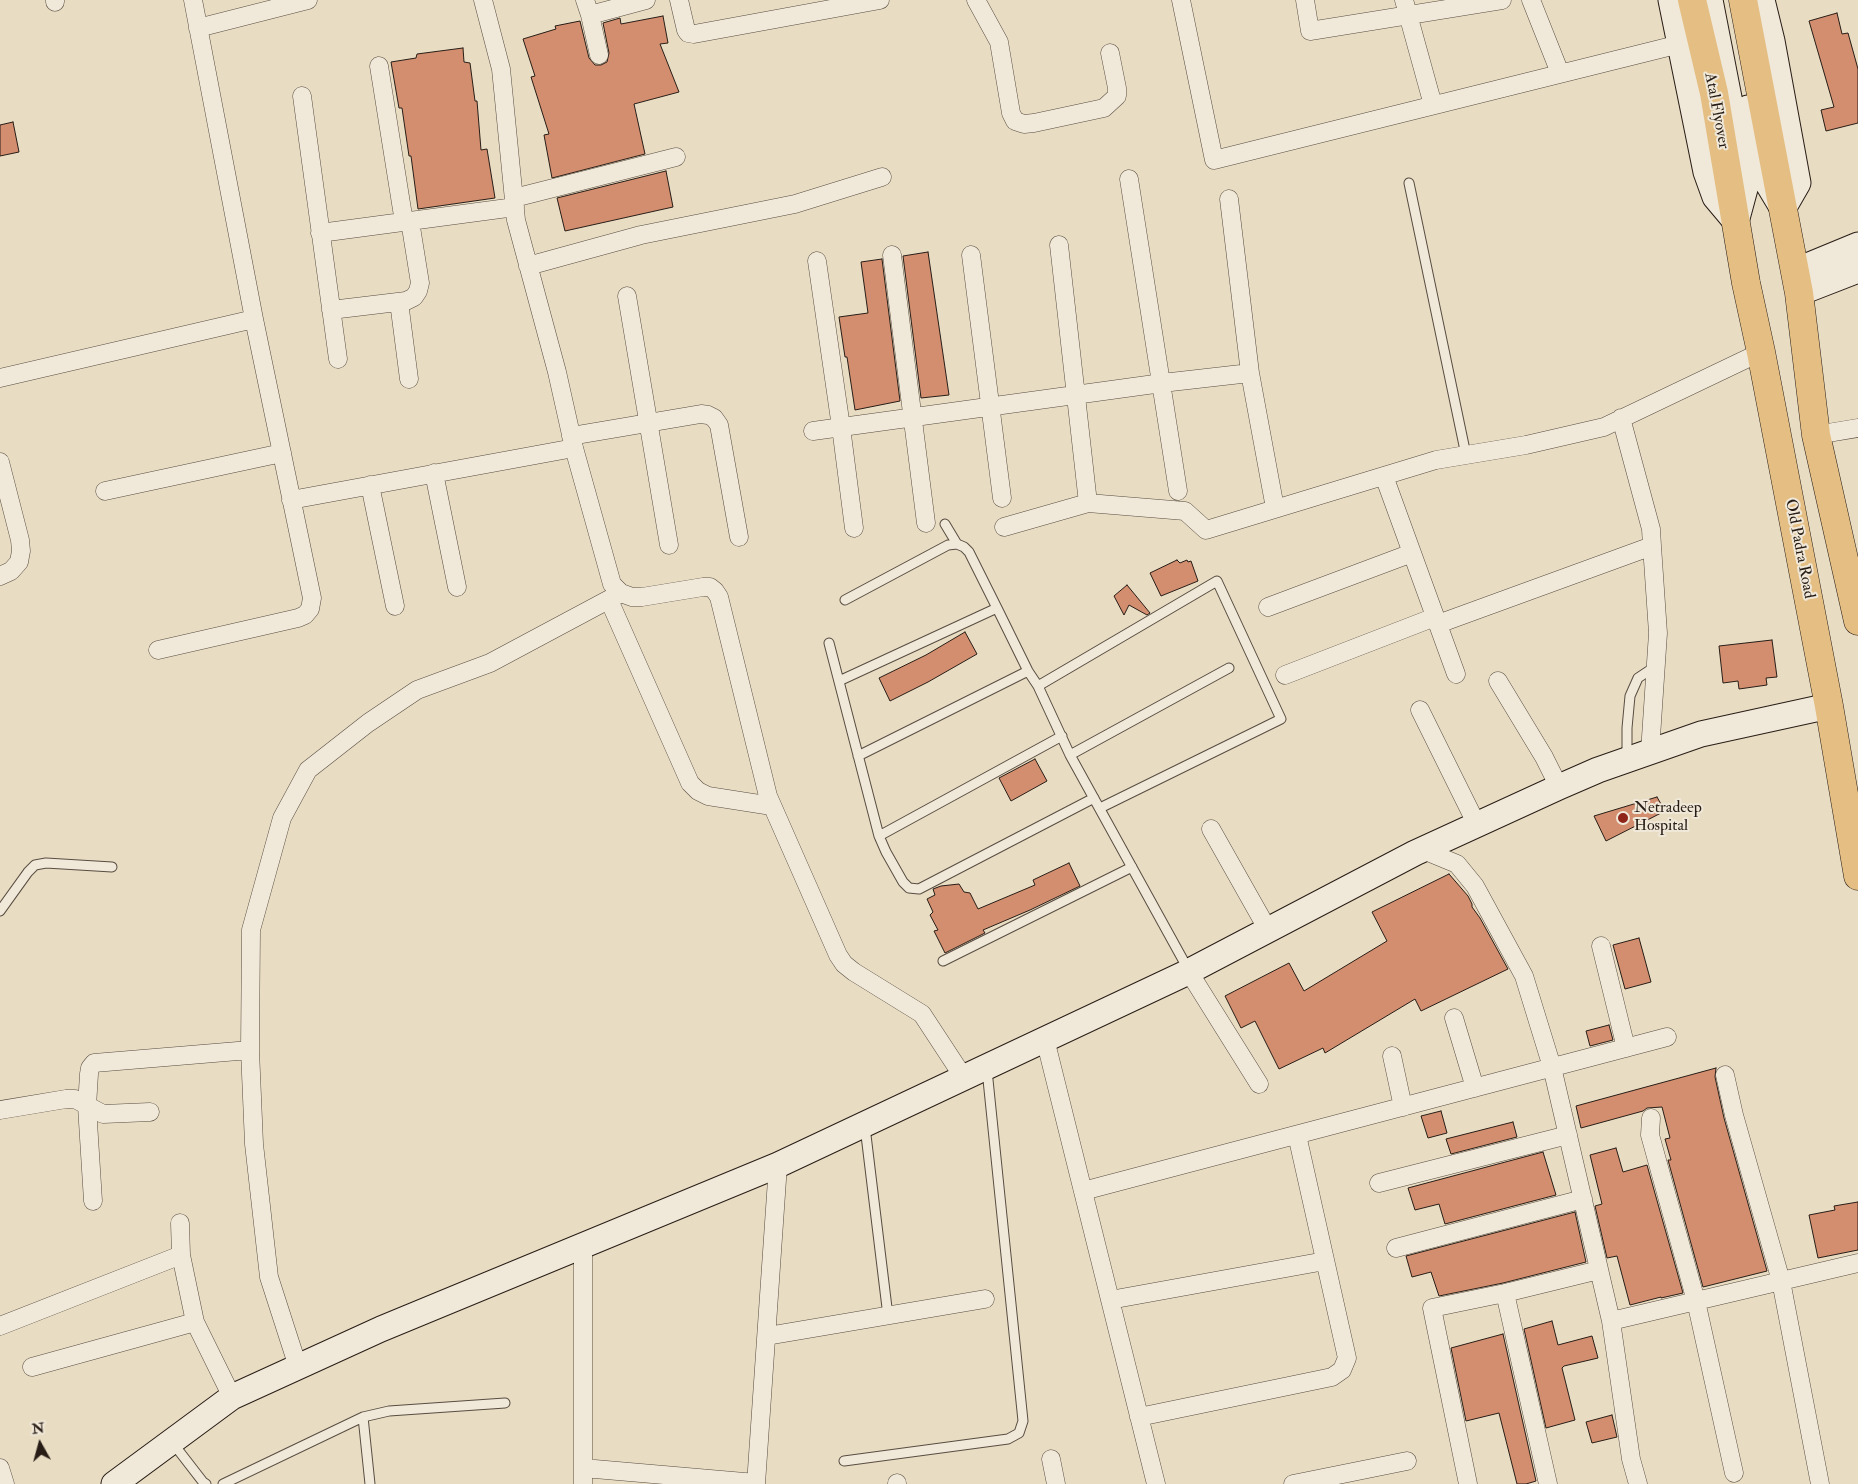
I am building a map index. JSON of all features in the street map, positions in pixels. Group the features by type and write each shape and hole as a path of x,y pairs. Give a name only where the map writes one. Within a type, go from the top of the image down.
{"main road":[{"name":"Atal Flyover","path":"1692,0 1714,93 1736,222"},
{"path":"1744,0 1797,282 1816,435 1858,621"},
{"name":"Old Padra Road","path":"1736,222 1746,283 1761,352 1828,706 1858,876"}],"street":[{"path":"158,650 298,618 305,615 310,609 312,598 254,319 193,0"},
{"path":"198,28 308,0"},
{"path":"483,0 501,69 516,220 615,596 690,783 698,791 708,796 772,806"},
{"path":"599,55 587,7 646,0"},
{"path":"678,0 686,30 688,33 694,34 880,0"},
{"path":"976,0 999,42 1011,113 1015,121 1024,124 1034,123 1104,108 1117,96 1110,53"},
{"path":"1181,0 1214,160 1680,44"},
{"path":"1305,0 1310,31 1405,7 1502,0"},
{"path":"1531,0 1560,73"},
{"path":"1671,0 1706,172 1715,197 1736,222"},
{"path":"1710,0 1746,185 1736,222"},
{"path":"1725,0 1762,174 1783,209 1798,183 1772,41 1762,0"},
{"path":"1405,7 1433,105"},
{"path":"331,310 399,302 414,297 420,283 379,66"},
{"path":"302,96 338,359"},
{"path":"320,233 407,221 514,202 676,157"},
{"path":"528,266 641,235 795,204 882,177"},
{"path":"1129,179 1178,491"},
{"path":"1229,199 1250,373 1275,508"},
{"path":"1059,245 1088,504"},
{"path":"1797,282 1858,245"},
{"path":"892,255 926,523"},
{"path":"971,255 1002,498"},
{"path":"817,261 842,427 854,528"},
{"path":"1797,282 1858,270"},
{"path":"627,296 669,545"},
{"path":"399,302 409,379"},
{"path":"0,378 254,319"},
{"path":"1004,527 1088,504 1185,511 1206,530 1436,460 1526,445 1604,427 1761,352"},
{"path":"813,431 1162,383 1250,373"},
{"path":"292,500 434,474 649,423 701,414 714,418 719,425 739,537"},
{"path":"1621,418 1651,529 1658,632 1656,666 1638,756"},
{"path":"1816,435 1858,428"},
{"path":"105,491 282,453"},
{"path":"0,462 20,540 21,551 18,562 11,571 0,576"},
{"path":"434,474 457,588"},
{"path":"1384,476 1456,674"},
{"path":"370,485 395,606"},
{"path":"1285,675 1436,620 1652,546"},
{"path":"1268,608 1412,554"},
{"path":"298,1367 270,1277 254,1144 250,1050 251,930 282,818 308,770 368,723 417,690 490,663 615,596 642,597 702,587 715,590 719,597 768,796 838,955 844,964 922,1014 964,1078"},
{"path":"1498,681 1544,756 1559,787"},
{"path":"114,1484 232,1397 381,1329 778,1165 1189,972 1423,850 1559,787 1598,770 1701,734 1828,706"},
{"path":"1420,710 1477,825"},
{"path":"1211,829 1268,930"},
{"path":"1423,850 1457,864 1475,886 1524,976 1552,1067 1612,1321 1631,1459 1638,1484"},
{"path":"1601,946 1626,1048"},
{"path":"1189,972 1260,1084"},
{"path":"1454,1018 1475,1088"},
{"path":"1083,1191 1667,1037"},
{"path":"1045,1039 1156,1484"},
{"path":"93,1201 87,1106 90,1068 94,1064 250,1050"},
{"path":"1392,1056 1403,1107"},
{"path":"1725,1074 1734,1115 1781,1281 1820,1484"},
{"path":"0,1110 75,1099 103,1114 150,1112"},
{"path":"1651,1118 1650,1135 1696,1301 1734,1473"},
{"path":"1139,1417 1332,1376 1342,1370 1347,1358 1297,1135"},
{"path":"1380,1183 1568,1135"},
{"path":"583,1246 583,1476 756,1483 778,1165"},
{"path":"1396,1248 1583,1198"},
{"path":"180,1223 181,1254 196,1322 232,1397"},
{"path":"0,1326 181,1254"},
{"path":"1110,1300 1325,1262"},
{"path":"1612,1321 1858,1263"},
{"path":"1468,1484 1432,1308 1505,1293 1599,1270"},
{"path":"1505,1293 1548,1484"},
{"path":"767,1336 985,1300"},
{"path":"32,1367 196,1322"},
{"path":"1051,1459 1056,1484"},
{"path":"1293,1484 1407,1461"},
{"path":"0,1468 5,1484"}],"lane":[{"path":"1409,183 1466,455"},
{"path":"945,524 957,544"},
{"path":"845,600 948,545 957,544 969,552 1028,671 1038,686 1070,755 1189,972"},
{"path":"1038,686 1217,581 1281,719 1100,808"},
{"path":"839,681 996,608"},
{"path":"829,643 879,836 903,882 909,888 919,889 1094,798"},
{"path":"1638,756 1627,728 1630,696 1638,678 1656,666"},
{"path":"1070,755 1229,668"},
{"path":"858,756 1028,671"},
{"path":"879,836 1062,736"},
{"path":"0,911 35,865 46,863 112,867"},
{"path":"943,961 1132,868"},
{"path":"844,1460 1008,1439 1019,1433 1023,1421 986,1067"},
{"path":"864,1124 888,1316"},
{"path":"223,1484 363,1417 389,1411 506,1402"},
{"path":"363,1417 370,1484"},
{"path":"172,1442 206,1484"}],"building":[{"path":"1837,13 1842,34 1848,33 1858,69 1858,123 1826,131 1821,110 1834,107 1809,21"},
{"path":"663,16 668,43 660,44 679,92 634,104 645,154 552,178 544,135 549,134 531,77 535,76 523,39 556,29 555,26 580,21 589,58 595,65 601,65 607,62 609,53 603,23 620,18 621,24"},
{"path":"463,48 464,62 470,63 475,101 477,101 481,150 487,149 495,198 418,209 411,156 409,156 402,108 399,108 391,62 416,58 417,54"},
{"path":"13,122 19,152 0,156 0,125"},
{"path":"666,171 673,207 565,231 557,198"},
{"path":"928,252 949,395 921,398 903,256"},
{"path":"882,259 900,401 855,410 839,317 868,313 861,262"},
{"path":"1177,560 1180,563 1187,560 1188,562 1191,561 1198,581 1161,596 1150,573"},
{"path":"1127,585 1150,613 1147,615 1129,605 1124,615 1114,596"},
{"path":"965,632 977,654 890,701 879,678 926,655"},
{"path":"1772,640 1777,677 1766,678 1767,685 1739,689 1738,681 1723,683 1719,646"},
{"path":"1035,759 1047,781 1011,801 999,778"},
{"path":"1657,797 1665,811 1606,841 1594,816"},
{"path":"1069,863 1080,886 983,930 985,933 945,953 934,931 938,930 930,915 933,912 927,899 935,895 933,889 959,884 964,892 970,893 978,909 1035,885 1033,880"},
{"path":"1449,874 1468,896 1472,907 1508,969 1421,1011 1415,999 1325,1053 1323,1048 1279,1069 1255,1021 1241,1028 1225,996 1289,963 1304,991 1387,941 1372,912"},
{"path":"1639,938 1651,982 1625,989 1613,945"},
{"path":"1609,1025 1613,1040 1590,1046 1586,1031"},
{"path":"1716,1068 1715,1077 1724,1118 1767,1271 1703,1287 1668,1160 1671,1160 1665,1139 1670,1138 1662,1107 1647,1108 1643,1111 1581,1128 1576,1106"},
{"path":"1441,1111 1447,1133 1428,1138 1421,1116"},
{"path":"1513,1122 1517,1137 1451,1154 1446,1139"},
{"path":"1616,1148 1623,1172 1647,1165 1683,1293 1630,1305 1617,1256 1607,1258 1595,1206 1602,1204 1590,1155"},
{"path":"1543,1152 1556,1195 1445,1224 1439,1204 1415,1210 1408,1188"},
{"path":"1858,1202 1858,1250 1818,1258 1809,1215 1835,1210 1834,1206"},
{"path":"1575,1212 1586,1262 1503,1283 1439,1296 1431,1272 1412,1277 1406,1256"},
{"path":"1552,1321 1558,1345 1592,1336 1598,1358 1562,1368 1575,1420 1546,1428 1524,1329"},
{"path":"1503,1334 1536,1481 1526,1484 1517,1484 1499,1413 1466,1421 1451,1348"},
{"path":"1612,1415 1617,1437 1592,1443 1586,1422"}],"place":[{"name":"Netradeep Hospital","path":"1623,818"}]}
